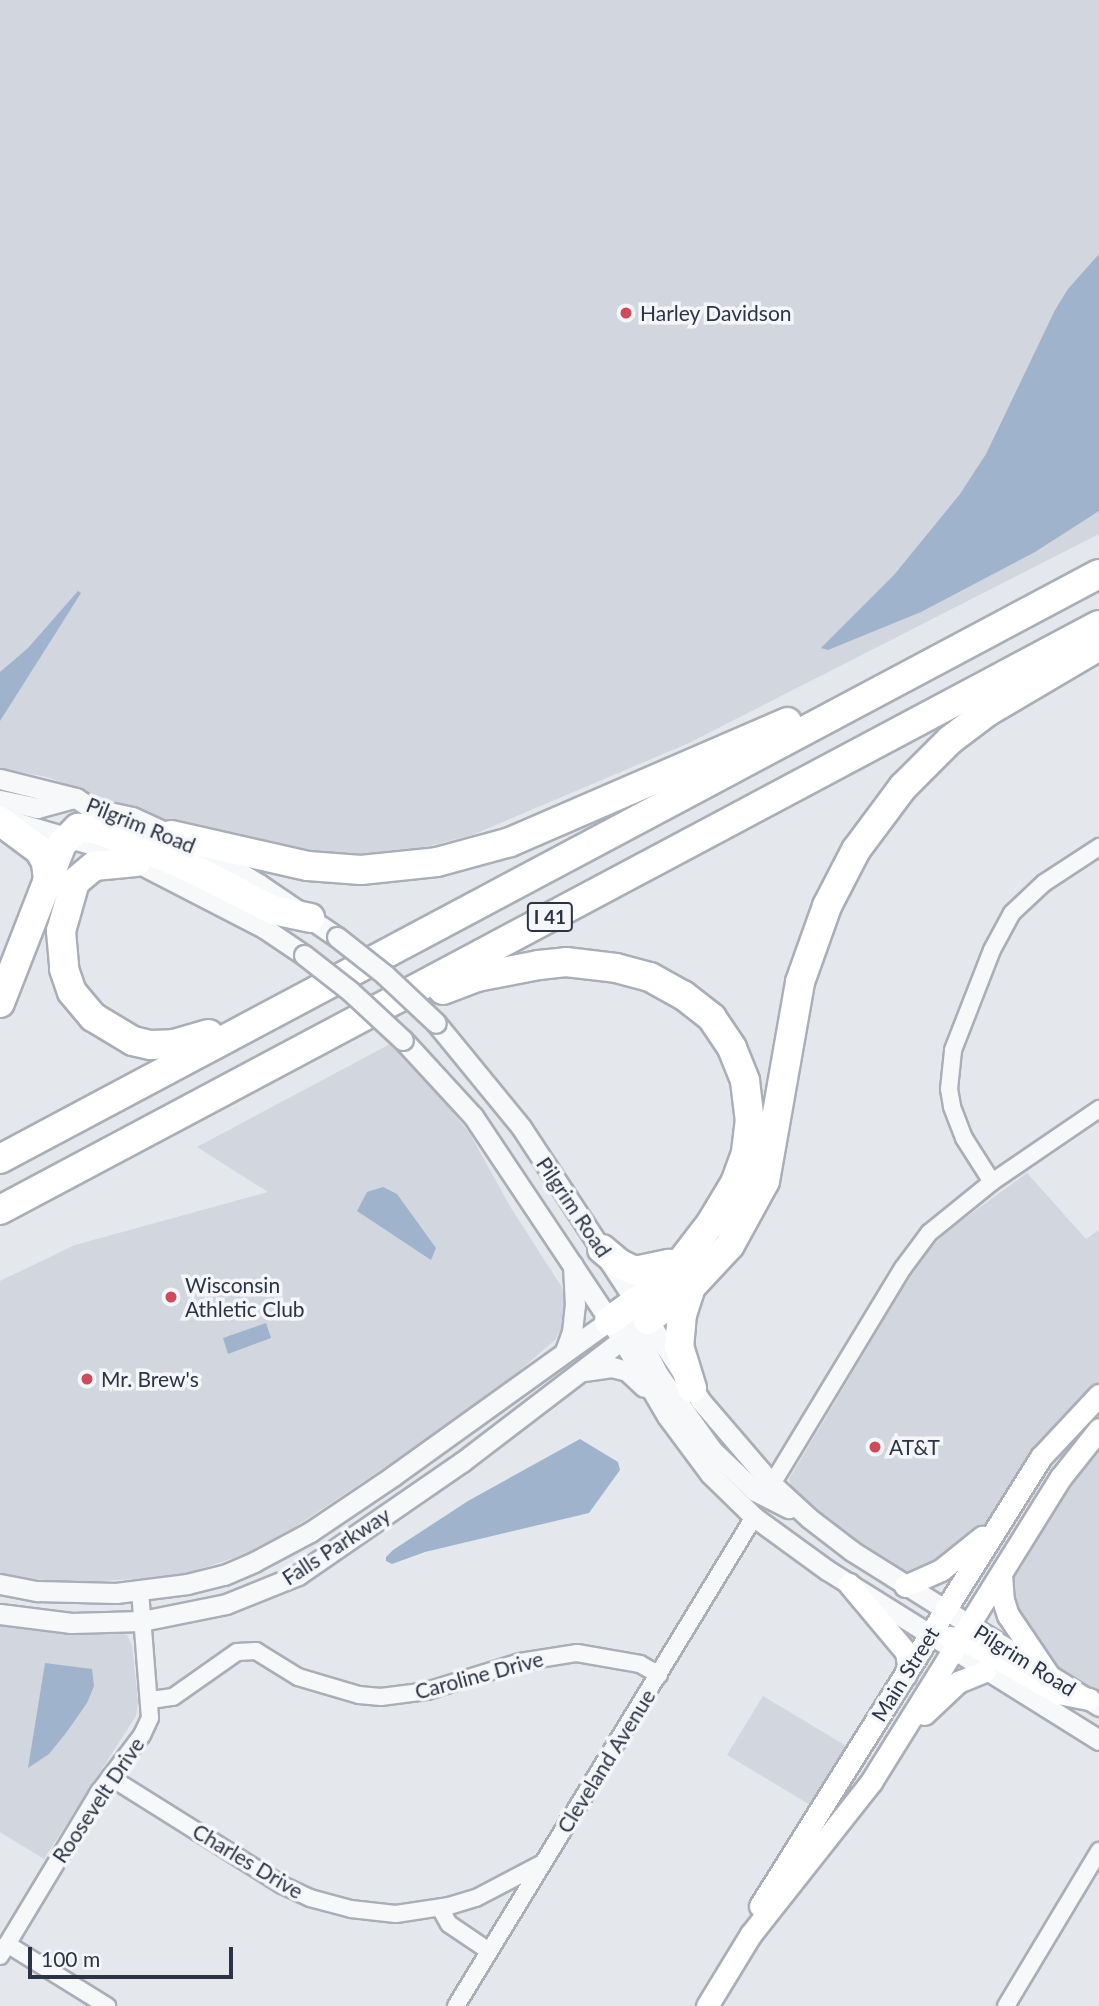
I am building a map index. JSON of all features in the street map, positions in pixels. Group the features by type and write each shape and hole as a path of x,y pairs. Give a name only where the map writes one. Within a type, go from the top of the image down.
{"highway":[{"name":"I 41","path":"0,1159 1099,575"},
{"name":"I 41","path":"0,1212 1099,625"},
{"path":"630,1322 685,1276 730,1245 765,1181 800,982 831,896 856,850 903,787 950,740 987,712 1099,646"},
{"path":"171,835 260,858 322,868 389,868 447,860 510,842 867,688 888,687"},
{"path":"0,820 39,850 46,862 48,880"},
{"path":"0,1003 66,837 82,828 104,832 197,871 273,910 310,918"},
{"path":"136,862 94,866 79,877 64,920 61,951 72,992 93,1017 122,1035 151,1045 194,1040 227,1027 526,868 597,842"},
{"path":"0,1212 94,1173 441,991 509,969 566,962 642,975 683,995 718,1026 743,1073 750,1119 744,1161 685,1276 679,1346 692,1388"},
{"path":"602,1249 620,1264 635,1270 669,1264 685,1276"}],"main road":[{"name":"Main Street","path":"730,1967 752,1918 999,1522 1041,1458 1091,1416 1099,1395"},
{"name":"Main Street","path":"707,2006 759,1924 851,1811 1061,1477 1099,1429"},
{"path":"905,1586 941,1570 999,1522"},
{"path":"1001,1574 1003,1600 1008,1615 1048,1674"},
{"path":"849,1584 906,1652 908,1665 904,1677"},
{"path":"930,1636 961,1638 1058,1693 1094,1703"},
{"path":"897,1740 958,1682 985,1671"}],"street":[{"name":"Pilgrim Road","path":"0,779 76,798 91,808 132,817 219,859 310,918 384,974 436,1023 501,1099 602,1249 655,1397 686,1445 754,1517 849,1584 930,1636"},
{"path":"0,800 37,808 76,798"},
{"name":"Pilgrim Road","path":"0,820 66,837 136,862 264,928 350,991 403,1040 473,1116 573,1264 692,1388 738,1448 772,1484 809,1518 905,1586 945,1609 961,1638 985,1671 1099,1740"},
{"path":"992,1182 964,1138 952,1106 949,1089 953,1049 992,950 1012,913 1044,883 1099,847"},
{"path":"772,1484 920,1244 940,1223 992,1182 1099,1109"},
{"path":"565,1351 572,1332 575,1305 573,1264"},
{"path":"630,1322 658,1374 713,1451 755,1491 809,1518"},
{"name":"Falls Parkway","path":"0,1584 37,1591 91,1594 140,1591 225,1575 281,1548 393,1476 565,1351 630,1322"},
{"name":"Falls Parkway","path":"0,1614 71,1623 142,1621 226,1604 298,1575 461,1462 580,1372 630,1322"},
{"path":"580,1372 597,1367 627,1371 655,1397"},
{"name":"Cleveland Avenue","path":"456,2006 754,1517"},
{"name":"Roosevelt Drive","path":"4,1950 110,1777 142,1735 150,1718 151,1700 140,1591"},
{"name":"Pilgrim Road","path":"961,1638 1048,1674 1094,1703"},
{"name":"Caroline Drive","path":"151,1700 173,1697 237,1652 256,1650 298,1677 327,1688 381,1697 427,1691 520,1662 577,1653 613,1657 640,1664 659,1675"},
{"name":"Charles Drive","path":"110,1777 282,1885 310,1898 351,1909 380,1913 413,1913 440,1908 475,1898 544,1862"},
{"path":"1006,2006 1099,1851"},
{"path":"440,1908 449,1924 489,1951"},
{"path":"4,1950 107,2006"}],"shaded area":[{"path":"0,0 1099,0 1099,534 689,743 472,835 413,850 357,855 309,852 209,837 47,777 0,768"},
{"path":"392,1043 432,1086 470,1134 511,1208 567,1295 567,1319 555,1340 505,1383 394,1461 289,1531 245,1554 191,1572 164,1577 70,1583 0,1575 0,1281 75,1245 268,1192 197,1147"},
{"path":"1027,1173 1086,1239 1099,1230 1099,1382 979,1532 923,1580 898,1571 829,1524 794,1496 789,1479 919,1261 946,1232"},
{"path":"1099,1440 1099,1697 1053,1667 1002,1590"},
{"path":"0,1624 83,1633 114,1632 127,1635 132,1645 138,1702 136,1716 44,1859 0,1832"},
{"path":"763,1696 848,1747 812,1806 727,1755"}],"water":[{"path":"1099,254 1099,511 1035,552 921,612 828,650 821,648 894,575 960,494 986,454 1055,310 1068,289"},
{"path":"78,591 81,593 0,721 0,672 28,648"},
{"path":"383,1187 397,1194 436,1248 431,1260 357,1211 367,1192"},
{"path":"266,1323 271,1338 228,1354 223,1338"},
{"path":"580,1439 618,1462 620,1470 589,1513 425,1552 392,1564 386,1561 386,1557 393,1550 468,1501"},
{"path":"45,1663 92,1669 94,1686 87,1703 66,1733 49,1754 28,1768"}],"place":[{"name":"Harley Davidson","path":"626,313"},
{"name":"Wisconsin Athletic Club","path":"171,1297"},
{"name":"Mr. Brew's","path":"87,1379"},
{"name":"AT&T","path":"875,1447"}]}
